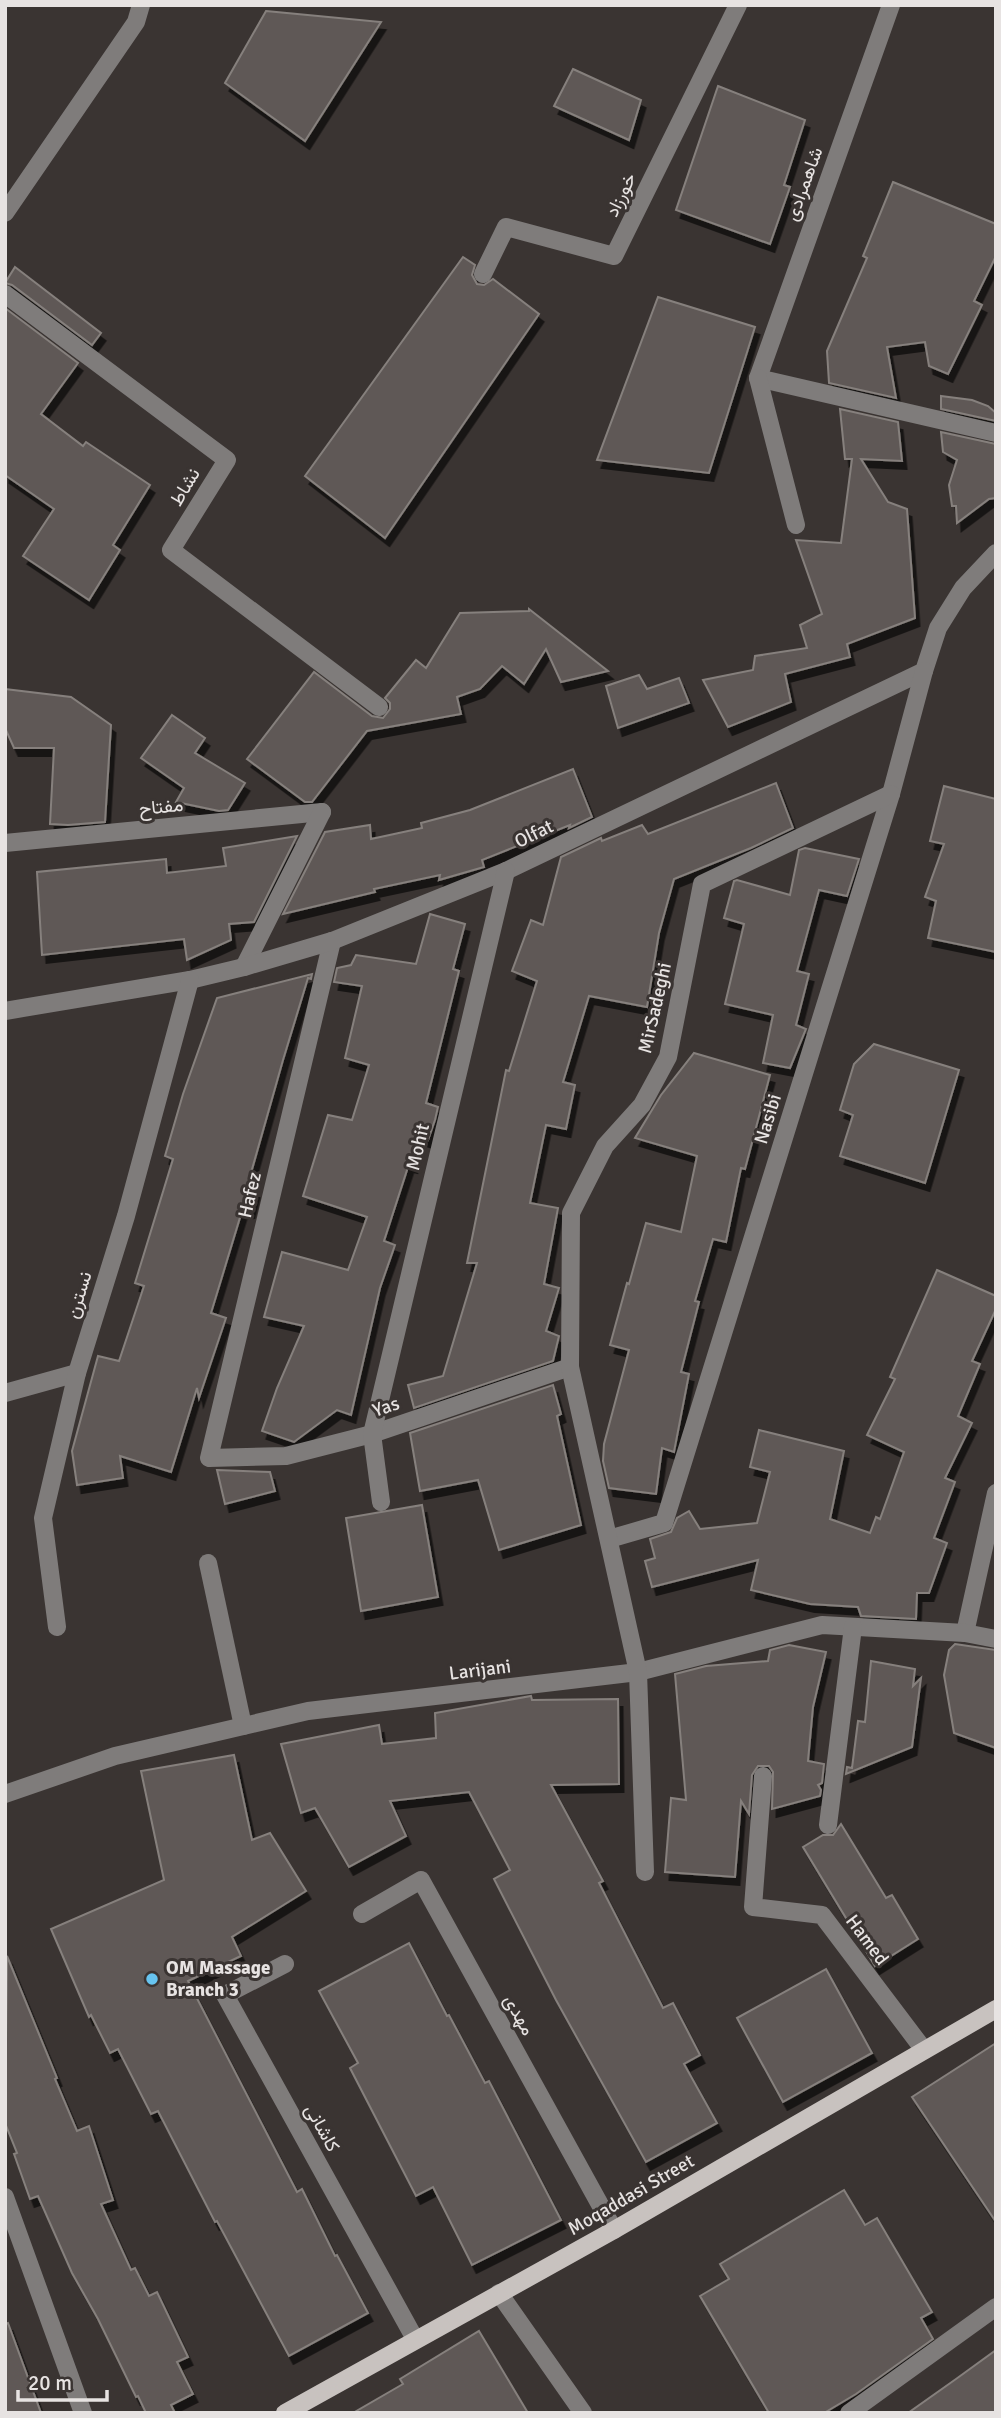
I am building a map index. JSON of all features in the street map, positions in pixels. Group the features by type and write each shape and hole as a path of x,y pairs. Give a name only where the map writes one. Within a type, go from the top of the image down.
{"main road":[{"name":"Moqaddasi Street","path":"285,2413 614,2230 996,2009"}],"street":[{"path":"5,213 136,22 141,5"},
{"name":"خورزاد","path":"483,274 506,227 614,256 738,5"},
{"name":"شاهمرادی","path":"758,378 891,5"},
{"name":"نشاط","path":"5,294 227,460 171,551 379,707"},
{"path":"796,525 758,378 996,433"},
{"path":"924,671 944,618 963,588 996,553"},
{"name":"Nasibi","path":"609,1539 664,1523 891,794 924,671"},
{"name":"Olfat","path":"5,1011 190,980 332,941 506,871 924,671"},
{"name":"MirSadeghi","path":"570,1367 571,1213 605,1146 642,1105 668,1057 702,884 891,794"},
{"name":"مفتاح","path":"5,843 322,812 244,967"},
{"name":"Mohit","path":"372,1434 506,871"},
{"name":"Hafez","path":"209,1458 332,941"},
{"name":"نسترن","path":"57,1627 43,1518 77,1373 126,1216 190,980"},
{"path":"570,1367 638,1672 645,1872"},
{"name":"Yas","path":"209,1458 286,1456 372,1434 570,1367"},
{"path":"5,1393 77,1373"},
{"path":"372,1434 381,1502"},
{"path":"965,1633 996,1493"},
{"path":"208,1563 243,1726"},
{"name":"Larijani","path":"5,1794 115,1756 308,1711 638,1672 822,1625 965,1633 996,1639"},
{"path":"828,1825 853,1627"},
{"name":"Hamed","path":"763,1776 753,1907 822,1915 924,2050"},
{"name":"مهدی","path":"362,1914 421,1880 614,2230"},
{"name":"کاشانی","path":"285,1964 225,1995 415,2339"},
{"path":"5,2197 83,2413"},
{"path":"499,2293 583,2413"},
{"path":"849,2413 996,2307"}],"building":[{"path":"266,11 381,22 305,141 225,83"},
{"path":"573,69 641,100 629,140 554,106"},
{"path":"718,86 805,120 784,185 790,187 770,244 676,210"},
{"path":"893,182 996,224 996,256 974,301 982,305 948,374 929,366 925,342 887,347 896,398 829,383 827,351 867,258 863,256"},
{"path":"463,257 475,265 472,275 477,284 484,285 493,279 539,314 385,538 305,476"},
{"path":"15,267 101,333 92,345 12,285 5,283"},
{"path":"658,297 755,327 709,473 597,460"},
{"path":"5,308 78,363 41,414 83,446 86,442 150,485 113,545 120,550 89,600 23,556 54,509 5,475"},
{"path":"941,396 972,400 988,406 996,413 996,421 941,409"},
{"path":"840,409 898,422 902,461 861,459 888,502 907,509 915,618 847,644 850,657 785,674 791,702 728,727 703,680 753,670 755,656 807,648 800,625 822,614 796,540 841,543 852,459 845,459"},
{"path":"941,432 996,444 996,498 989,499 957,523 956,506 952,506 949,485 957,460 943,452"},
{"path":"529,609 608,671 561,682 546,649 524,684 502,666 480,689 457,697 461,714 367,731 312,802 305,802 247,759 314,672 372,716 383,718 390,709 390,703 385,698 416,660 426,668 460,613"},
{"path":"639,675 647,689 679,678 689,703 618,728 606,686"},
{"path":"5,689 71,697 111,725 105,822 50,824 54,748 14,748 5,728"},
{"path":"172,715 205,738 195,753 245,783 228,810 219,811 176,802 184,788 141,758"},
{"path":"573,769 592,817 482,860 484,867 439,880 440,875 374,889 375,892 283,914 325,832 370,825 371,839 422,828 421,823 470,810"},
{"path":"776,783 793,828 674,879 659,933 647,1007 589,996 563,1082 575,1085 566,1129 546,1125 530,1203 558,1208 544,1284 559,1288 546,1331 559,1336 553,1361 414,1408 408,1385 443,1376 477,1263 467,1263 506,1070 509,1071 537,981 512,971 531,920 543,925 561,857 601,838 602,841 642,825 648,834"},
{"path":"944,786 996,799 996,952 928,938 936,901 925,897 944,844 930,841"},
{"path":"297,836 254,922 229,924 231,940 187,960 184,939 42,955 37,872 166,859 167,873 226,866 223,848"},
{"path":"805,848 859,859 847,896 819,890 797,971 809,974 796,1025 806,1029 790,1068 763,1063 773,1015 725,1004 744,924 724,918 734,881 790,895 799,850"},
{"path":"430,914 465,924 453,969 459,971 426,1103 438,1107 435,1120 428,1140 419,1137 413,1165 409,1164 384,1241 395,1245 380,1288 351,1415 337,1410 294,1442 262,1431 304,1326 264,1317 282,1252 348,1270 367,1217 303,1196 328,1115 352,1120 369,1065 345,1058 362,986 334,982 337,968 351,965 356,955 416,964"},
{"path":"312,974 311,979 308,978 247,1187 255,1190 250,1210 242,1211 211,1313 226,1318 199,1398 197,1388 171,1472 120,1456 123,1478 77,1485 72,1451 98,1356 119,1361 144,1286 135,1283 173,1159 165,1156 183,1094 217,998"},
{"path":"874,1044 959,1070 925,1183 840,1156 853,1115 840,1110 854,1064"},
{"path":"694,1053 770,1075 745,1169 741,1168 726,1242 713,1239 695,1301 699,1302 681,1372 689,1374 674,1452 662,1448 656,1494 609,1488 603,1461 604,1444 629,1350 610,1345 646,1223 681,1232 697,1156 635,1138 661,1095"},
{"path":"937,1270 996,1296 996,1309 972,1361 980,1364 958,1416 972,1423 945,1478 955,1482 934,1538 947,1543 929,1593 917,1593 916,1619 861,1616 858,1607 810,1604 751,1590 758,1560 652,1587 645,1561 655,1558 650,1539 671,1532 677,1518 689,1511 700,1529 757,1523 770,1472 750,1467 759,1430 844,1451 830,1519 870,1533 876,1517 880,1519 904,1452 867,1435 895,1379 890,1377"},
{"path":"553,1385 561,1414 557,1416 581,1525 499,1550 478,1480 420,1491 410,1433"},
{"path":"217,1470 270,1472 275,1491 225,1504"},
{"path":"422,1505 438,1597 361,1611 346,1518"},
{"path":"955,1644 996,1650 996,1748 954,1733 944,1675 949,1650"},
{"path":"789,1645 826,1652 813,1707 808,1761 824,1764 822,1783 818,1785 820,1796 772,1809 773,1772 769,1766 758,1766 752,1775 749,1814 741,1801 735,1877 665,1872 671,1798 686,1800 675,1674 706,1666 768,1661 770,1650"},
{"path":"871,1661 915,1669 913,1686 921,1678 912,1747 846,1774 847,1767 852,1768 858,1721 865,1722"},
{"path":"531,1696 532,1700 618,1699 619,1784 551,1785 603,1881 599,1883 663,2008 673,2003 700,2055 684,2064 717,2123 646,2162 556,2000 494,1879 510,1870 469,1792 390,1801 406,1836 349,1867 315,1808 301,1813 281,1744 379,1725 382,1744 436,1738 435,1713"},
{"path":"234,1755 252,1840 270,1833 306,1891 232,1937 241,1956 188,1981 297,2192 302,2189 335,2256 337,2255 368,2313 289,2356 158,2111 151,2114 118,2049 110,2053 91,2015 89,2017 51,1929 164,1880 141,1771"},
{"path":"841,1824 886,1898 892,1895 918,1939 875,1966 803,1847 823,1835 833,1835"},
{"path":"409,1943 485,2083 489,2081 561,2220 472,2265 433,2187 416,2196 350,2068 358,2063 319,1991"},
{"path":"7,1956 77,2131 89,2126 113,2200 101,2204 131,2270 135,2268 149,2296 157,2292 188,2357 177,2362 193,2394 171,2405 175,2413 146,2413 72,2273 38,2196 30,2199 5,2123"},
{"path":"826,1969 872,2053 783,2102 737,2018"},
{"path":"996,2043 996,2222 912,2097"},
{"path":"844,2190 865,2225 877,2218 932,2312 921,2318 933,2339 856,2394 824,2413 769,2413 700,2296 729,2279 720,2264"},
{"path":"8,2323 41,2413 5,2413 5,2324"},
{"path":"479,2331 528,2413 353,2413 403,2384 400,2379"},
{"path":"996,2350 996,2413 908,2413 956,2379"}],"place":[{"name":"OM Massage Branch 3","path":"152,1979"}]}
